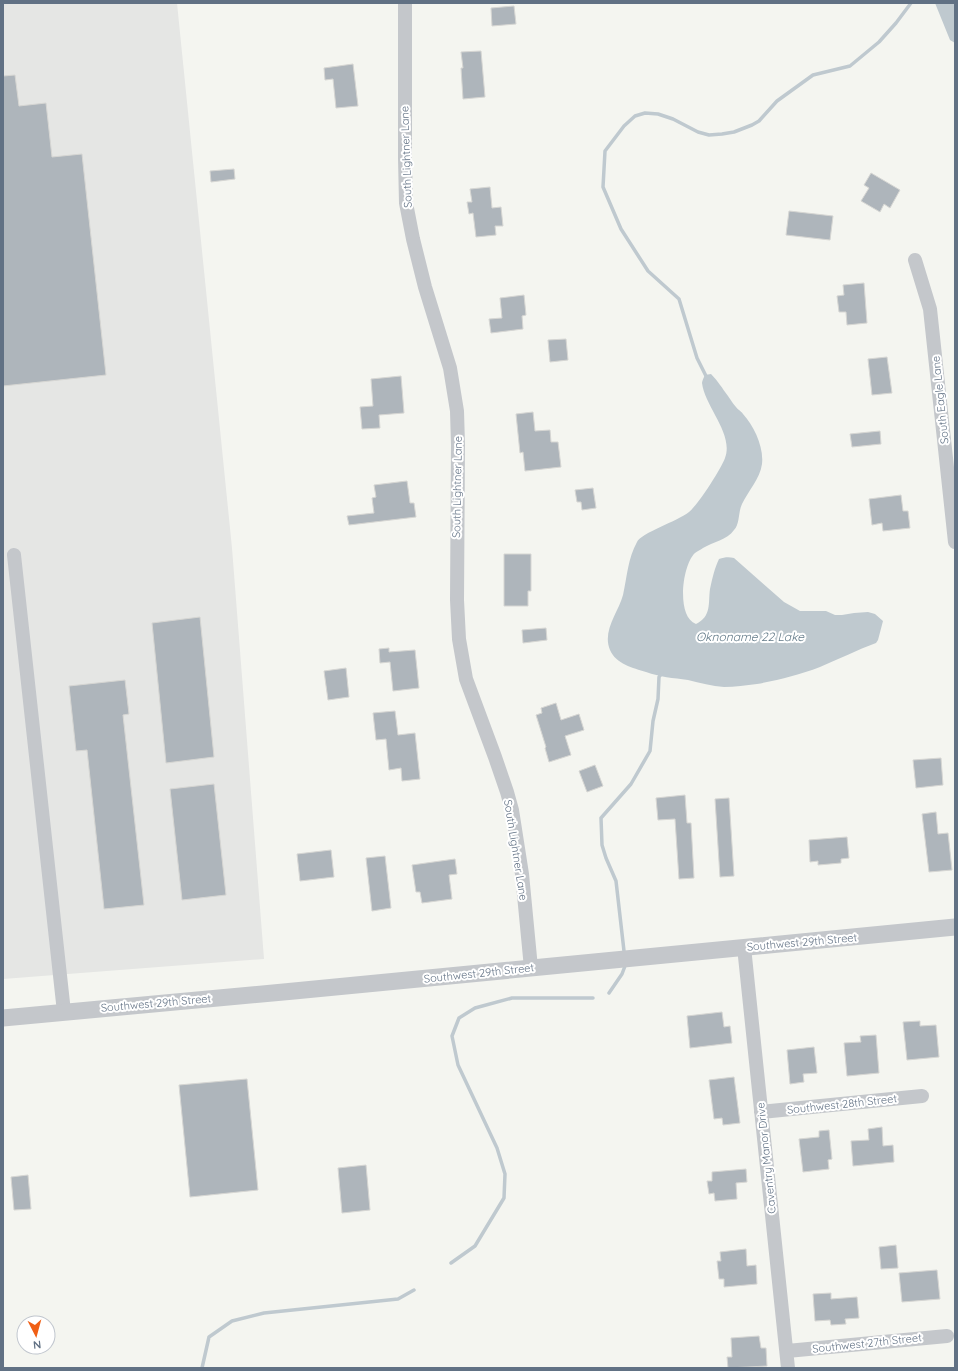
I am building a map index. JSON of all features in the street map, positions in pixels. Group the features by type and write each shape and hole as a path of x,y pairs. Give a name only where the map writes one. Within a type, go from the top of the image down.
{"street":[{"name":"South Lightner Lane","path":"405,3 404,158 406,203 412,239 450,368 457,410 459,639 466,679 495,757 512,810 522,874 531,968"},
{"name":"South Eagle Lane","path":"915,260 930,309 955,542"},
{"path":"14,555 64,1012"},
{"name":"Southwest 29th Street","path":"3,1018 955,927"},
{"name":"Caventry Manor Drive","path":"744,947 788,1368"},
{"name":"Southwest 28th Street","path":"761,1112 922,1096"},
{"name":"Southwest 27th Street","path":"787,1351 947,1336"}],"shaded area":[{"path":"3,3 177,3 232,548 264,959 3,979"}],"water":[{"path":"935,3 955,3 955,43 950,40"},
{"name":"Oknoname 22 Lake","path":"711,374 747,419 754,431 760,444 762,464 756,480 744,499 736,527 728,536 696,552 690,559 684,579 683,602 690,619 696,624 705,617 707,613 710,589 719,559 734,558 784,602 800,611 826,611 835,615 868,612 875,614 883,621 876,643 820,667 797,675 757,684 728,687 651,674 625,665 613,655 608,643 609,629 621,602 630,561 637,542 645,535 684,516 689,512 709,486 725,458 727,449 726,440 704,392 702,383 705,375"}],"building":[{"path":"514,6 516,24 492,26 491,8"},
{"path":"481,51 485,97 463,99 461,68 463,68 461,52"},
{"path":"353,64 358,106 336,108 333,79 325,80 324,68"},
{"path":"15,75 19,106 46,103 52,157 82,154 106,375 3,386 3,76"},
{"path":"234,169 235,179 211,182 210,171"},
{"path":"871,173 900,190 890,208 884,204 880,212 861,201 869,188 864,185"},
{"path":"490,187 492,208 501,207 503,226 495,226 496,235 476,237 473,213 469,214 467,202 472,202 470,189"},
{"path":"789,211 833,216 830,240 786,235"},
{"path":"864,283 867,323 847,325 846,312 839,312 837,296 844,295 843,285"},
{"path":"524,295 526,315 522,316 523,329 491,333 489,319 502,318 500,298"},
{"path":"566,339 568,360 550,362 548,340"},
{"path":"887,357 892,393 872,395 868,359"},
{"path":"401,376 404,413 379,415 380,428 362,429 360,407 373,406 371,379"},
{"path":"533,412 535,431 550,430 551,442 558,442 561,467 525,471 523,452 520,453 516,414"},
{"path":"880,431 881,444 852,447 850,434"},
{"path":"407,481 410,503 414,503 416,517 349,525 347,516 374,513 372,498 376,497 374,485"},
{"path":"593,488 596,508 582,510 581,502 577,502 575,490"},
{"path":"901,495 903,511 908,511 910,528 883,531 882,523 872,525 869,499"},
{"path":"504,554 531,554 531,591 528,591 528,606 504,606"},
{"path":"200,617 214,757 166,763 152,623"},
{"path":"546,628 547,640 523,643 522,630"},
{"path":"389,648 389,652 415,650 419,688 393,691 390,662 380,663 379,649"},
{"path":"346,668 349,697 328,700 324,671"},
{"path":"125,680 129,714 123,715 144,905 104,909 87,750 76,751 69,686"},
{"path":"556,703 561,720 579,714 584,730 565,736 571,755 549,762 536,715 542,713 541,708"},
{"path":"395,711 398,735 415,733 420,779 402,781 401,768 389,770 386,739 376,740 373,713"},
{"path":"941,758 943,785 916,788 913,760"},
{"path":"595,765 603,786 587,792 579,771"},
{"path":"214,784 226,895 182,900 170,789"},
{"path":"685,795 687,823 691,823 694,878 679,879 675,819 658,820 656,798"},
{"path":"729,798 734,876 720,877 715,799"},
{"path":"936,812 938,834 948,833 952,870 929,872 922,814"},
{"path":"847,837 849,858 841,859 841,863 818,865 818,861 810,862 809,840"},
{"path":"331,850 334,877 300,881 297,854"},
{"path":"385,856 391,908 372,911 366,858"},
{"path":"455,859 457,874 449,875 452,899 422,903 420,892 416,892 412,865"},
{"path":"722,1012 724,1027 730,1026 732,1043 690,1048 687,1016"},
{"path":"920,1021 920,1026 936,1025 939,1057 907,1060 903,1022"},
{"path":"876,1035 879,1073 847,1076 844,1043 861,1042 860,1036"},
{"path":"814,1047 817,1073 803,1074 804,1082 790,1084 787,1050"},
{"path":"734,1077 740,1123 723,1125 722,1118 714,1119 709,1080"},
{"path":"247,1079 258,1190 190,1197 179,1085"},
{"path":"882,1127 883,1146 893,1145 894,1162 853,1166 851,1141 869,1140 868,1129"},
{"path":"829,1130 832,1159 828,1160 829,1169 803,1172 799,1139 819,1137 819,1131"},
{"path":"366,1165 370,1210 342,1213 338,1168"},
{"path":"746,1169 747,1182 736,1183 737,1199 715,1201 714,1193 709,1194 707,1181 712,1181 712,1172"},
{"path":"28,1175 31,1209 14,1210 11,1177"},
{"path":"896,1245 898,1268 881,1269 879,1247"},
{"path":"746,1249 747,1266 756,1265 757,1284 724,1287 724,1279 719,1279 717,1261 721,1261 720,1252"},
{"path":"937,1270 940,1299 902,1302 899,1273"},
{"path":"831,1293 831,1299 857,1297 859,1318 845,1319 846,1324 831,1325 830,1320 815,1321 813,1294"},
{"path":"759,1336 761,1348 766,1348 767,1366 728,1368 727,1357 732,1357 731,1338"}],"waterway":[{"path":"707,378 697,358 679,299 648,271 621,229 603,187 605,151 624,126 635,116 645,113 658,114 673,119 698,132 709,135 734,132 752,125 759,121 777,101 813,75 850,66 879,42 911,3"},
{"path":"624,951 616,881 602,845 601,818 631,784 650,751 653,721 658,699 659,677 662,673"},
{"path":"609,993 622,974 625,966"},
{"path":"451,1263 475,1246 504,1198 505,1174 497,1148 458,1065 452,1036 459,1018 475,1008 512,998 593,998"},
{"path":"202,1368 209,1337 232,1321 264,1313 398,1299 414,1290"}]}
